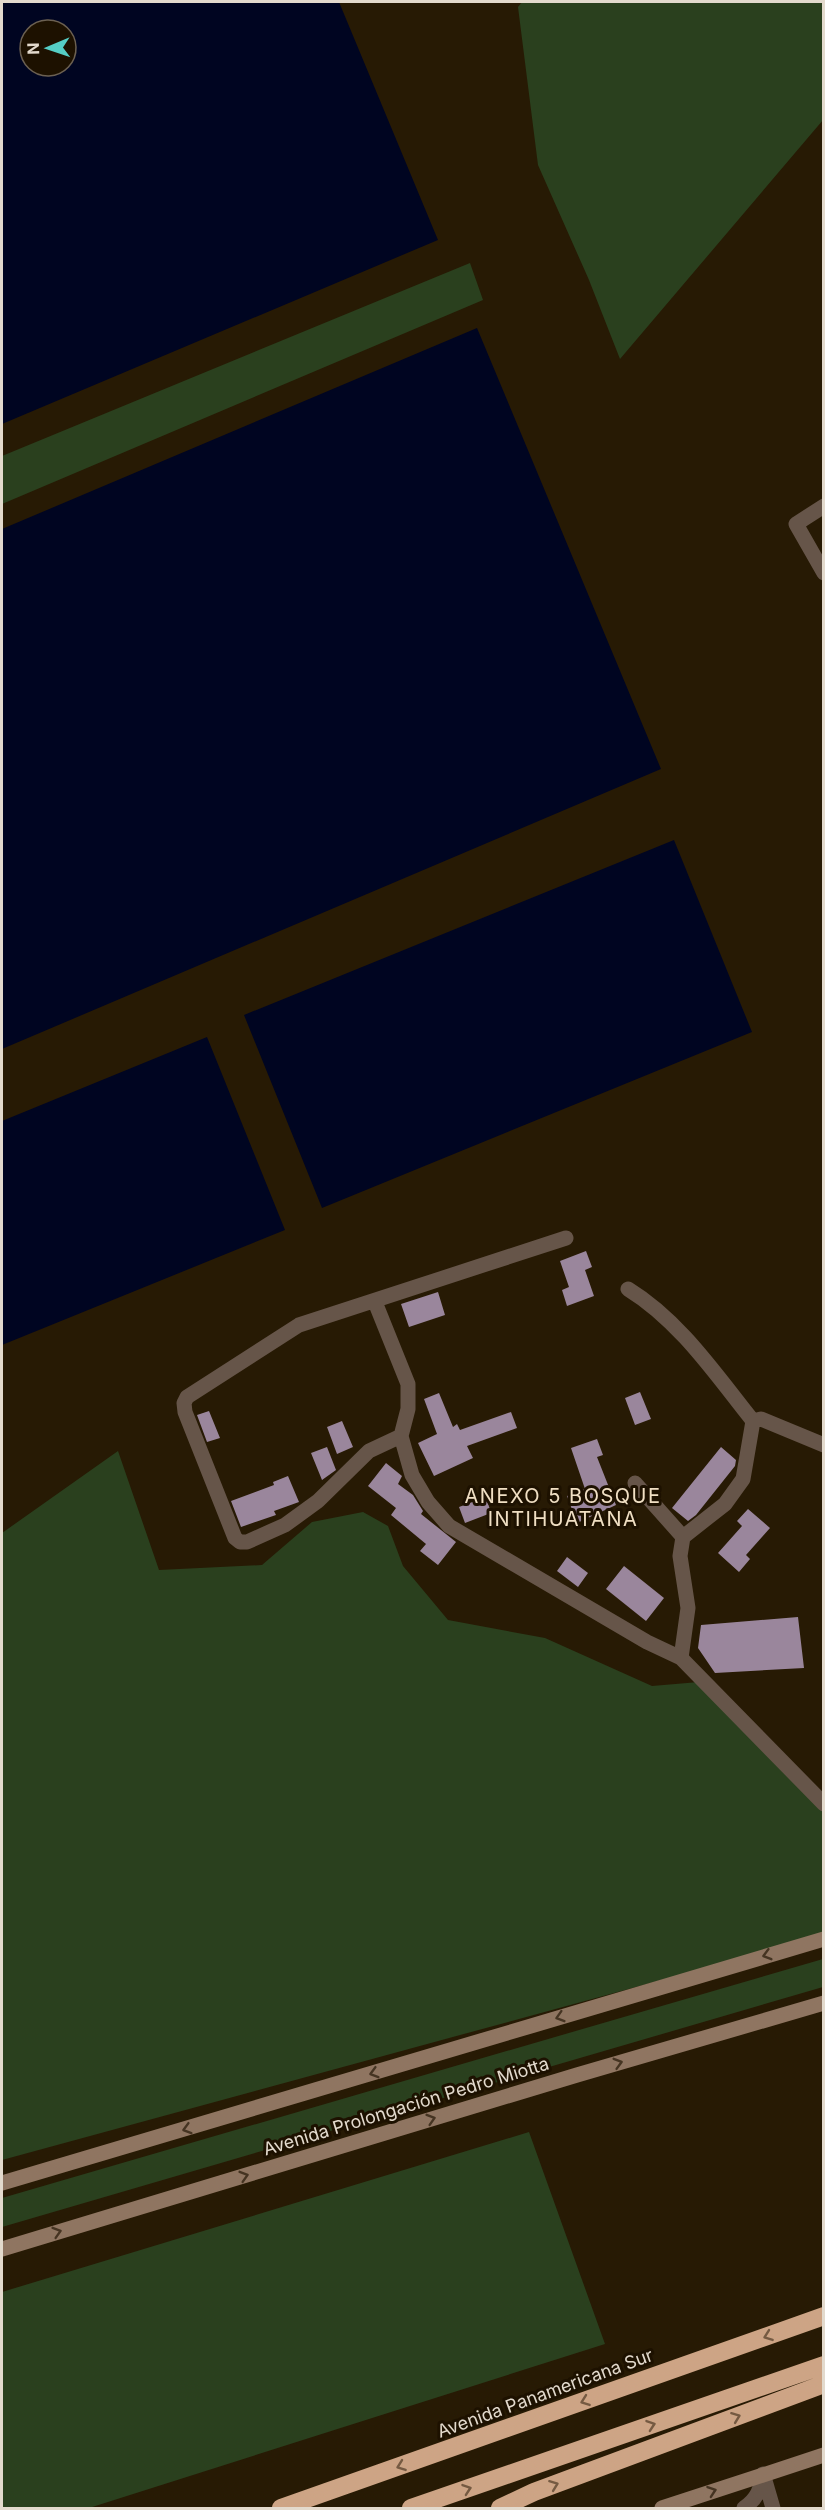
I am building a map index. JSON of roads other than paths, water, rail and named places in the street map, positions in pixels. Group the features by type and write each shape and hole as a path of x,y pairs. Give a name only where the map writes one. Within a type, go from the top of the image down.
{"highway":[{"name":"Avenida Panamericana Sur","path":"280,2508 824,2316"},
{"path":"411,2508 824,2365"},
{"path":"500,2508 534,2492 824,2384"}],"main road":[{"path":"2,2183 824,1939"},
{"name":"Avenida Prolongación Pedro Miotta","path":"2,2249 824,2003"},
{"path":"662,2508 824,2455"}],"street":[{"path":"824,506 796,524 824,573"},
{"path":"401,1436 369,1451 318,1501 285,1525 247,1542 240,1542 235,1538 185,1412 184,1404 187,1397 299,1325 567,1238"},
{"path":"628,1289 651,1304 673,1326 753,1421 743,1479 725,1504 683,1537 680,1556 688,1608 681,1658"},
{"path":"375,1302 408,1384 408,1409 401,1436 412,1475 428,1502 449,1526 647,1642 681,1658 824,1804"},
{"path":"753,1421 760,1419 824,1445"},
{"path":"635,1483 683,1537"},
{"path":"744,2508 754,2501 761,2488 763,2474"},
{"path":"763,2474 772,2508"}],"water":[{"path":"2,2 339,2 438,240 2,424"},
{"path":"477,328 661,769 2,1049 2,529"},
{"path":"674,840 752,1032 322,1208 244,1015"},
{"path":"207,1037 285,1230 2,1345 2,1121"}],"district":[{"name":"ANEXO 5 BOSQUE INTIHUATANA","path":"563,1508"}]}
